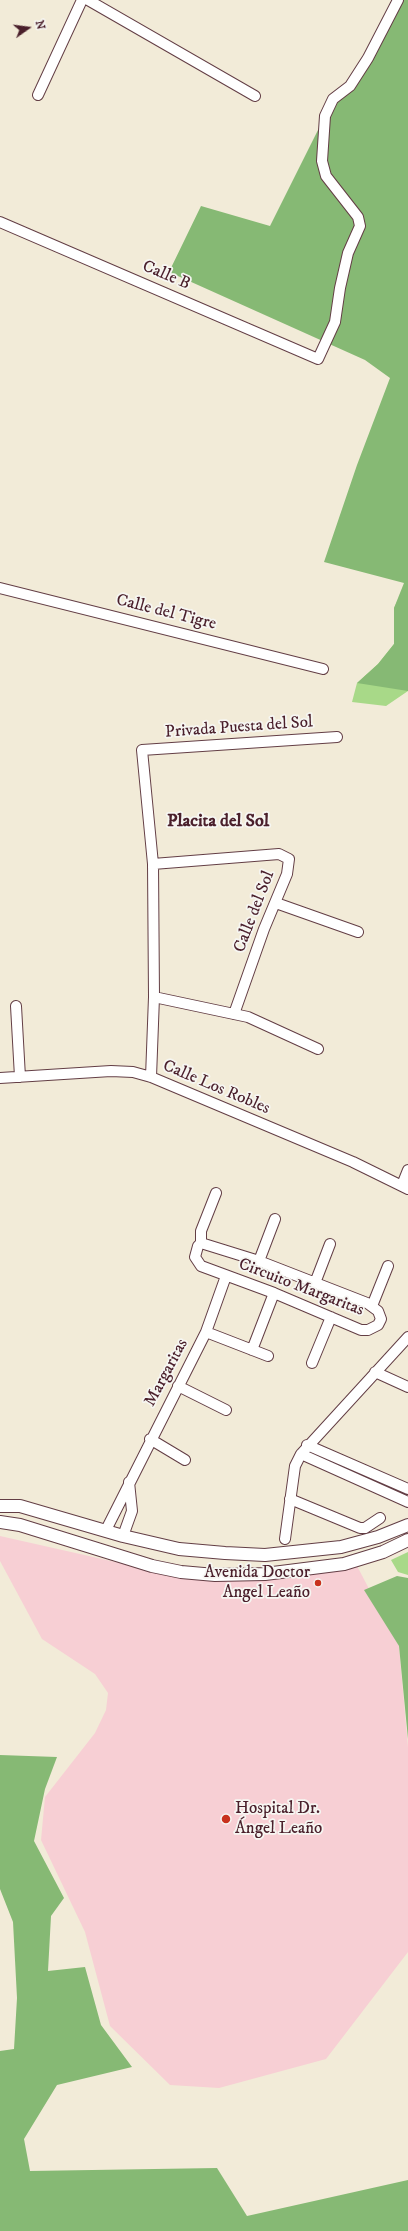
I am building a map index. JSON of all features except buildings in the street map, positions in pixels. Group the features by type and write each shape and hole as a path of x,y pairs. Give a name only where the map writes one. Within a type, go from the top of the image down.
{"street":[{"path":"38,95 82,0"},
{"path":"88,0 255,96"},
{"name":"Calle B","path":"0,222 318,359 335,322 340,288 348,253 360,226 358,217 326,176 322,161 325,116 333,99 350,86 368,58 398,0"},
{"name":"Calle del Tigre","path":"0,588 323,668"},
{"name":"Privada Puesta del Sol","path":"153,864 142,750 337,737"},
{"name":"Calle del Sol","path":"153,864 279,854 289,859 287,874 264,929 234,1014"},
{"path":"151,1077 154,997 153,864"},
{"path":"276,903 358,932"},
{"path":"154,997 248,1017 318,1049"},
{"path":"16,1006 20,1077"},
{"name":"Calle Los Robles","path":"0,1078 111,1071 133,1072 151,1077 405,1187"},
{"path":"405,1187 408,1170"},
{"name":"Circuito Margaritas","path":"201,1243 259,1261 372,1306 378,1310 381,1319 378,1325 368,1330 362,1330 274,1293 201,1266 195,1257 198,1246 201,1243 201,1231 216,1193"},
{"path":"259,1261 275,1219"},
{"path":"315,1283 330,1244"},
{"path":"372,1306 388,1266"},
{"name":"Margaritas","path":"106,1530 150,1439 206,1332 226,1276"},
{"path":"252,1350 274,1293"},
{"path":"312,1363 331,1317"},
{"path":"206,1332 268,1356"},
{"path":"285,1539 296,1466 301,1454 307,1445 408,1337"},
{"path":"375,1372 408,1387"},
{"path":"178,1386 226,1410"},
{"path":"150,1439 185,1460"},
{"path":"307,1445 404,1488 396,1496"},
{"path":"301,1454 408,1502"},
{"path":"123,1536 132,1511 129,1482"},
{"path":"290,1499 360,1528 365,1528 380,1518"},
{"path":"0,1506 20,1506 123,1536 179,1549 225,1554 265,1554 341,1547 378,1538 408,1525"},
{"path":"0,1522 20,1525 152,1566 181,1572 215,1575 264,1574 344,1564 383,1552 408,1540"}],"shaded area":[{"name":"Hospital Dr. Ángel Leaño","path":"0,1536 182,1577 356,1564 399,1646 408,1747 408,1952 326,2059 219,2088 170,2085 110,2026 85,1932 41,1840 45,1797 95,1733 106,1710 108,1693 95,1674 42,1639 0,1561"}],"green space":[{"path":"398,0 408,0 408,691 357,683 378,664 394,644 394,608 404,583 324,562 357,465 390,378 365,360 169,272 201,206 270,226 325,116 350,86"},
{"path":"408,580 408,691 386,706 352,702 357,683 378,664 394,644 394,608"},
{"path":"408,1552 408,1575 398,1572 391,1560"},
{"path":"397,1576 408,1578 408,1739 399,1646 364,1590"},
{"path":"0,1755 57,1757 45,1789 34,1841 64,1898 51,1916 48,1971 85,1967 101,2025 132,2067 57,2085 24,2139 30,2171 217,2168 247,2216 408,2180 408,2231 0,2231 0,2051 14,2049 17,1998 13,1922 0,1889"}],"place":[{"name":"Avenida Doctor Angel Leaño","path":"318,1583"},
{"name":"Hospital Dr. Ángel Leaño","path":"226,1819"}],"district":[{"name":"Placita del Sol","path":"218,822"}]}
